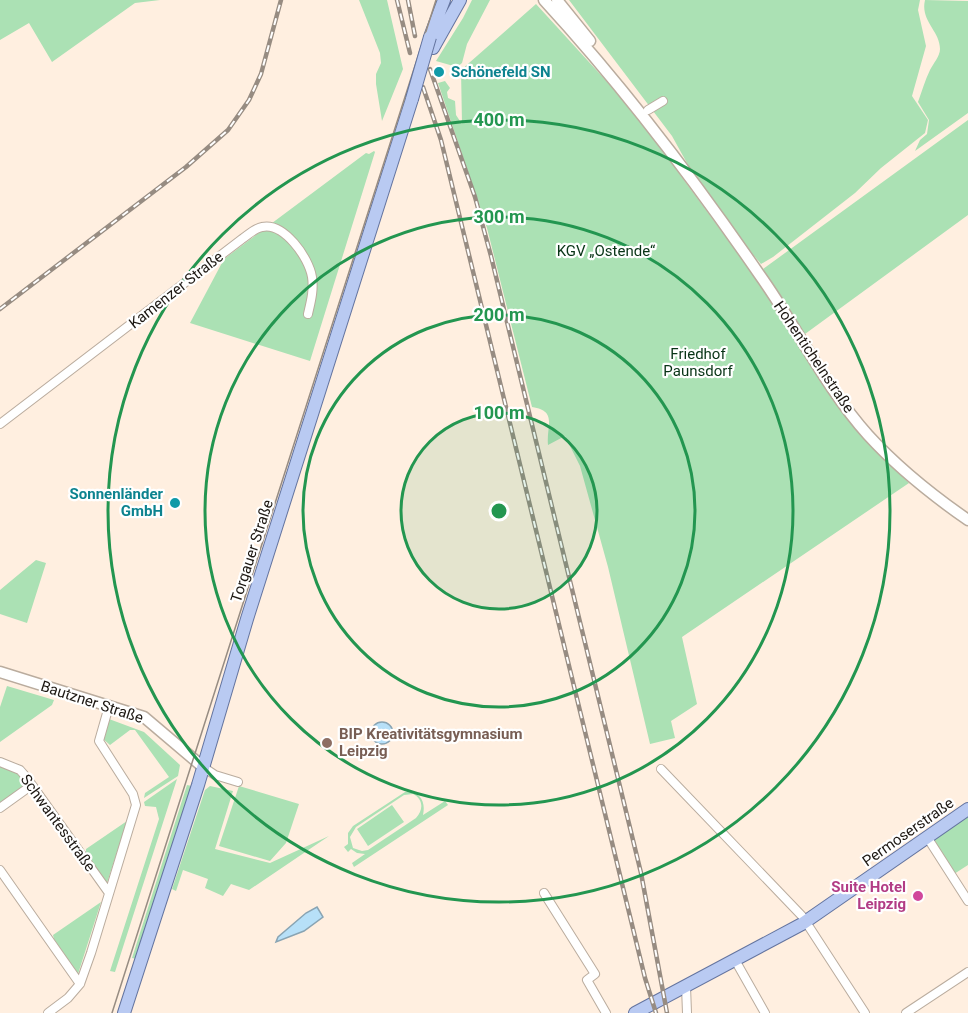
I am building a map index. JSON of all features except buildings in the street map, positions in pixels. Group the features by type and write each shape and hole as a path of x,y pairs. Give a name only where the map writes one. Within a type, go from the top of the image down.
{"main road":[{"name":"Torgauer Straße","path":"124,1013 203,767 246,618 444,0"},
{"name":"Torgauer Straße","path":"432,42 460,0"},
{"name":"Hohentichelnstraße","path":"544,0 632,101 686,171 762,277 827,381 867,434 905,472 968,520"},
{"name":"Hohentichelnstraße","path":"557,0 648,110 678,152 686,171"},
{"name":"Bautzner Straße","path":"0,673 149,720 182,752 203,767"},
{"name":"Permoserstraße","path":"635,1013 805,921 968,808"}],"street":[{"path":"648,110 663,101"},
{"name":"Kamenzer Straße","path":"0,424 242,239 261,227 269,226 286,235 301,250 308,262 312,275 313,292 308,314"},
{"name":"Schwantesstraße","path":"48,1013 68,998 80,984 136,805 134,794 99,741 109,706"},
{"name":"Schwantesstraße","path":"0,762 20,770 109,893"},
{"name":"Bautzner Straße","path":"203,767 215,775 238,782"},
{"path":"661,769 805,921 865,1013"},
{"path":"0,808 32,785"},
{"path":"927,837 968,901"},
{"path":"0,870 80,984"},
{"path":"544,893 596,974 587,980 606,1013"},
{"path":"735,960 765,1013"},
{"path":"906,1013 968,972"},
{"path":"686,986 687,1013"}],"green space":[{"path":"0,0 160,0 135,3 52,62 29,23 0,40"},
{"path":"359,0 387,0 403,69 382,121 376,84 376,74 381,63 380,53"},
{"path":"472,0 490,0 467,44 462,63 457,67 436,61 463,18"},
{"path":"569,0 920,0 918,10 926,46 912,96 928,120 925,133 881,168 855,193 761,264 738,237 693,174 672,136"},
{"path":"925,0 968,1 968,113 915,151 920,140 927,134 929,120 918,102 930,70 940,52 937,37 925,14"},
{"name":"KGV „Ostende“","path":"536,4 631,108 753,274 829,393 888,463 909,483 682,637 697,704 671,721 675,738 650,744 608,567 580,466 565,436 548,445 548,416 540,409 532,407 487,228 438,83 445,81 450,88 447,92 448,98 455,101 456,115 462,124 461,70"},
{"path":"968,120 968,215 805,334 763,269"},
{"path":"374,151 310,361 190,323 224,259 366,153"},
{"path":"36,560 46,563 27,623 0,614 0,590"},
{"path":"7,686 54,700 52,705 0,742 0,707"},
{"path":"109,719 144,732 180,765 178,776 144,798 145,793 169,777 135,730 130,730 110,745 102,738"},
{"path":"0,764 17,771 28,782 26,787 0,806"},
{"path":"177,779 115,972 110,971 159,819 156,807 145,806 144,802"},
{"path":"187,785 192,786 137,959 132,958"},
{"path":"210,786 233,791 215,849 270,863 329,836 249,890 231,884 223,896 205,888 208,879 183,870 176,891 172,889 205,790"},
{"path":"239,786 299,804 286,843 270,861 219,846"},
{"path":"405,792 415,793 421,798 424,805 423,815 445,801 448,805 354,867 352,863 365,854 351,849 348,852 344,847 348,844 348,833 353,826","holes":["404,795 416,796 421,808 416,818 368,850 353,848 350,837 356,827"]},
{"path":"392,805 404,822 368,846 357,829"},
{"path":"968,816 968,865 954,874 934,840"},
{"path":"127,821 107,883 86,855 86,849"},
{"path":"101,902 78,974 53,935"}],"water":[{"path":"382,722 390,725 393,733 390,741 382,744 374,741 371,733 374,725"},
{"path":"317,907 323,917 304,931 276,942 278,937 306,913"}],"tram line":[{"path":"112,1013 436,0"}],"railway":[{"path":"0,309 186,167 228,130 249,100 261,74 281,0"},
{"path":"397,0 410,53"},
{"path":"408,0 415,36"},
{"path":"430,69 475,197 491,256 641,873 667,1013"},
{"path":"423,87 441,140 645,978 656,1013"}],"place":[{"name":"Schönefeld SN","path":"439,72"},
{"name":"Sonnenländer GmbH","path":"175,503"},
{"name":"BIP Kreativitätsgymnasium Leipzig","path":"327,743"},
{"name":"Suite Hotel Leipzig","path":"918,896"}],"park label":[{"name":"Friedhof Paunsdorf","path":"698,362"}]}
